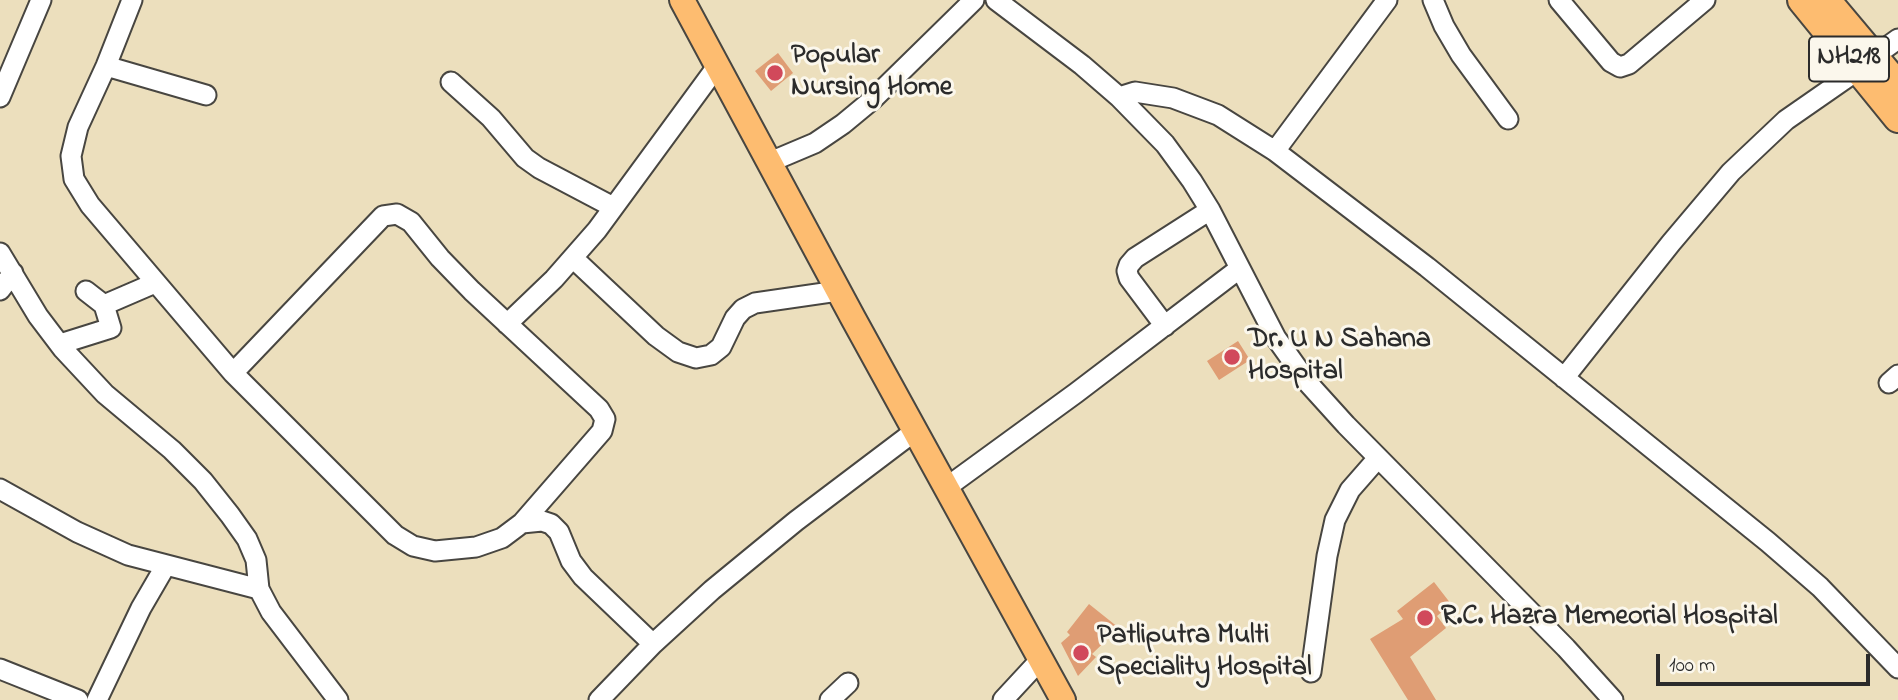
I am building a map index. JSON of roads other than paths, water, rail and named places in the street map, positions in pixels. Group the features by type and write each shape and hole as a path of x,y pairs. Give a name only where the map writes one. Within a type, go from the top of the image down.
{"highway":[{"name":"NH218","path":"1802,0 1866,63 1898,86"},
{"name":"NH218","path":"1826,0 1898,117"}],"main road":[{"path":"682,0 1063,700"}],"street":[{"path":"0,97 41,0"},
{"path":"132,0 78,127 71,156 74,179 90,205 233,373 395,535 413,546 435,551 476,547 502,538 522,523 602,431 605,419 599,409 440,258 411,222 397,214 383,216 233,373"},
{"path":"770,162 815,143 843,124 872,100 974,0"},
{"path":"996,0 1082,65 1119,97 1164,145 1210,210 1276,338 1308,383 1378,458 1566,648 1613,700"},
{"path":"1275,151 1387,0"},
{"path":"1433,0 1461,55 1508,118"},
{"path":"1559,0 1611,62 1620,67 1629,64 1705,0"},
{"path":"1564,378 1731,172 1786,120 1898,39"},
{"path":"507,324 573,258 718,65"},
{"path":"106,66 206,95"},
{"path":"451,82 491,118 525,158 613,208"},
{"path":"1119,97 1135,92 1173,98 1218,115 1275,151 1427,267 1768,542 1820,587 1898,668"},
{"path":"1165,326 1129,278 1129,265 1135,258 1210,210"},
{"path":"0,253 38,316 60,344 104,394 172,450 203,481 247,539 256,560 260,589 271,612 338,700"},
{"path":"573,258 656,336 678,352 696,358 711,355 721,347 735,318 743,309 755,303 838,291"},
{"path":"947,488 1239,269"},
{"path":"0,290 13,273"},
{"path":"104,305 155,283"},
{"path":"60,344 111,328 104,305 86,291"},
{"path":"599,700 653,644 712,590 796,521 915,431"},
{"path":"1311,672 1327,556 1335,520 1350,490 1378,458"},
{"path":"0,489 90,538 128,555 260,589"},
{"path":"522,523 542,521 551,524 559,532 571,561 583,577 653,644"},
{"path":"97,700 141,608 166,565"},
{"path":"1003,700 1041,659"},
{"path":"0,669 78,700"},
{"path":"830,700 848,683"}],"place":[{"name":"Popular Nursing Home","path":"775,73"},
{"name":"Dr. U N Sahana Hospital","path":"1232,357"},
{"name":"R.C. Hazra Memeorial Hospital","path":"1425,618"},
{"name":"Patliputra Multi Speciality Hospital","path":"1081,653"}]}
